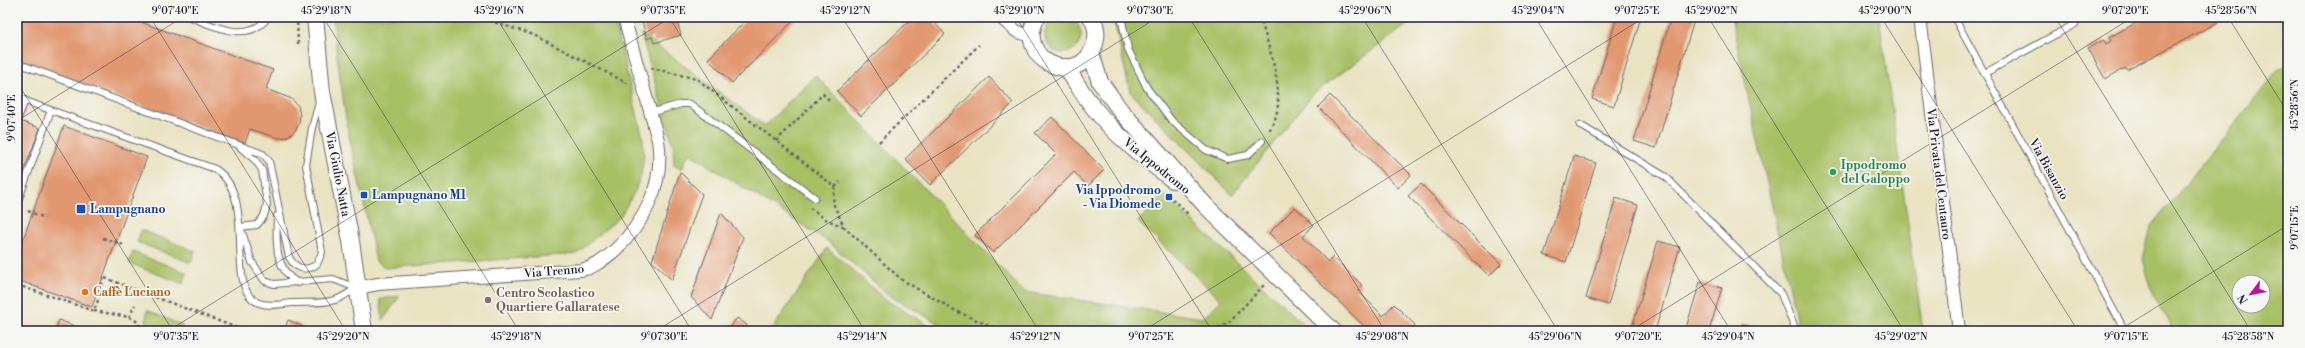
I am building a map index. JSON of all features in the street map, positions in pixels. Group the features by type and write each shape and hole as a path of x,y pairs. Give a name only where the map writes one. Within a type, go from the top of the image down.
{"street":[{"name":"Via Giulio Natta","path":"315,17 322,92 351,241 364,331"},
{"name":"Via Trenno","path":"357,288 378,284 582,270 596,265 632,233 645,215 651,201 658,175 660,156 645,92 624,17"},
{"path":"1000,17 1016,32 1032,37"},
{"path":"1037,17 1032,37 1034,48 1041,58 1051,64 1066,67 1080,63 1091,53 1096,34 1091,17"},
{"name":"Via Privata del Centauro","path":"1920,17 1959,331"},
{"name":"Via Ippodromo","path":"1091,53 1100,82 1110,98 1206,206 1333,331"},
{"name":"Via Ippodromo","path":"1066,67 1093,107 1134,150 1206,206"}],"lane":[{"path":"190,17 232,33 251,29 268,17"},
{"path":"1121,17 1128,49 1147,88 1172,121 1206,150 1228,159 1248,155 1262,141"},
{"name":"Via Bisanzio","path":"1954,17 2125,331"},
{"path":"1985,73 2075,24"},
{"path":"17,63 266,157 292,262 301,268 315,266 320,259 322,250 306,165 312,128 322,92"},
{"path":"17,98 220,172 231,184 240,227 252,262 258,275 265,281 274,284 333,279 357,288"},
{"path":"17,121 24,100"},
{"path":"650,113 680,104 690,104 815,198"},
{"path":"17,204 52,110"},
{"path":"1580,125 1666,177 1781,294 1796,331"},
{"path":"237,146 259,164 267,204 264,216 257,225 240,227"},
{"path":"278,209 276,241 280,263 286,274 298,283"},
{"path":"240,227 241,276 245,289 258,302 269,305 335,300 357,288"}],"path":[{"path":"297,17 298,44"},
{"path":"478,17 534,35 645,92"},
{"path":"1260,17 1279,96 1275,124 1262,141"},
{"path":"879,142 979,45"},
{"path":"776,141 823,94 830,101"},
{"path":"835,187 840,182"},
{"path":"1165,192 1188,214"},
{"path":"28,211 45,218"},
{"path":"103,238 124,244"},
{"path":"17,251 19,246 21,247"},
{"path":"94,311 101,292 104,277 245,331"},
{"path":"1213,331 1229,322 1264,284"},
{"path":"17,286 94,311 129,317 138,322 141,331"},
{"path":"129,317 134,305"}],"green space":[{"path":"333,17 586,17 616,28 643,138 644,157 641,175 635,191 620,217 576,254 385,268 376,261 347,126"},
{"path":"1067,17 1076,22 1080,28 1080,42 1076,48 1067,53 1059,53 1050,48 1046,42 1045,31 1050,22 1056,18"},
{"path":"1113,17 1418,17 1313,94 1232,195 1130,92"},
{"name":"Ippodromo del Galoppo","path":"1731,17 1879,17 1923,331 1799,331"},
{"path":"641,34 765,126 815,75 1024,292 1203,318 1221,300 1138,222 1163,194 1311,331 952,331 890,296 826,240 689,153 682,169 674,165 673,145"},
{"path":"2288,66 2288,331 2174,331 2153,295 2143,259 2151,227 2280,68"},
{"path":"141,230 195,251 191,263 137,242"},
{"path":"827,248 886,300 938,331 771,331"},
{"path":"133,252 187,273 183,284 129,263"},
{"path":"400,296 383,320 380,299"},
{"path":"147,310 183,326 180,331 145,331"}],"building":[{"path":"17,17 127,17 273,70 266,89 292,99 298,106 300,115 299,124 294,132 287,137 278,138 250,129 245,143 17,61"},
{"path":"641,17 676,17 681,35 654,43 652,37 647,39"},
{"path":"749,17 797,17 732,83 708,59"},
{"path":"913,17 929,17 945,34 861,116 837,91"},
{"path":"1617,17 1641,17 1614,106 1592,99"},
{"path":"1671,17 1695,17 1656,148 1634,141"},
{"path":"2147,17 2228,17 2127,70 2125,68 2105,79 2088,48 2104,40 2106,44 2111,41 2110,37"},
{"path":"989,77 1013,103 930,185 905,159"},
{"path":"1330,95 1411,175 1398,188 1318,107"},
{"path":"1052,117 1104,170 1088,186 1074,172 993,253 975,235 1056,154 1035,133"},
{"path":"17,120 40,128 17,189"},
{"path":"64,126 147,157 92,307 17,280 17,256"},
{"path":"1574,156 1596,163 1566,262 1544,255"},
{"path":"680,172 702,194 672,280 652,261"},
{"path":"1421,184 1501,264 1489,276 1408,196"},
{"path":"1616,198 1638,205 1608,305 1586,298"},
{"path":"1295,207 1314,225 1303,236 1328,262 1333,257 1362,285 1357,290 1383,316 1394,304 1415,325 1410,331 1369,331 1269,233"},
{"path":"721,213 743,237 712,320 691,297"},
{"path":"1658,241 1680,247 1655,331 1631,331"},
{"path":"1700,282 1722,288 1709,331 1685,331"},
{"path":"737,318 747,325 743,331 728,331"},
{"path":"59,320 87,331 55,331"},
{"path":"288,320 302,326 300,331 286,326"},
{"path":"1742,324 1765,331 1740,331"}],"place":[{"name":"Ippodromo del Galoppo","path":"1833,172"},
{"name":"Lampugnano M1","path":"364,195"},
{"name":"Via Ippodromo - Via Diomede","path":"1169,197"},
{"name":"Lampugnano","path":"81,209"},
{"name":"Caffè Luciano","path":"85,292"},
{"name":"Centro Scolastico Quartiere Gallaratese","path":"488,300"}]}
